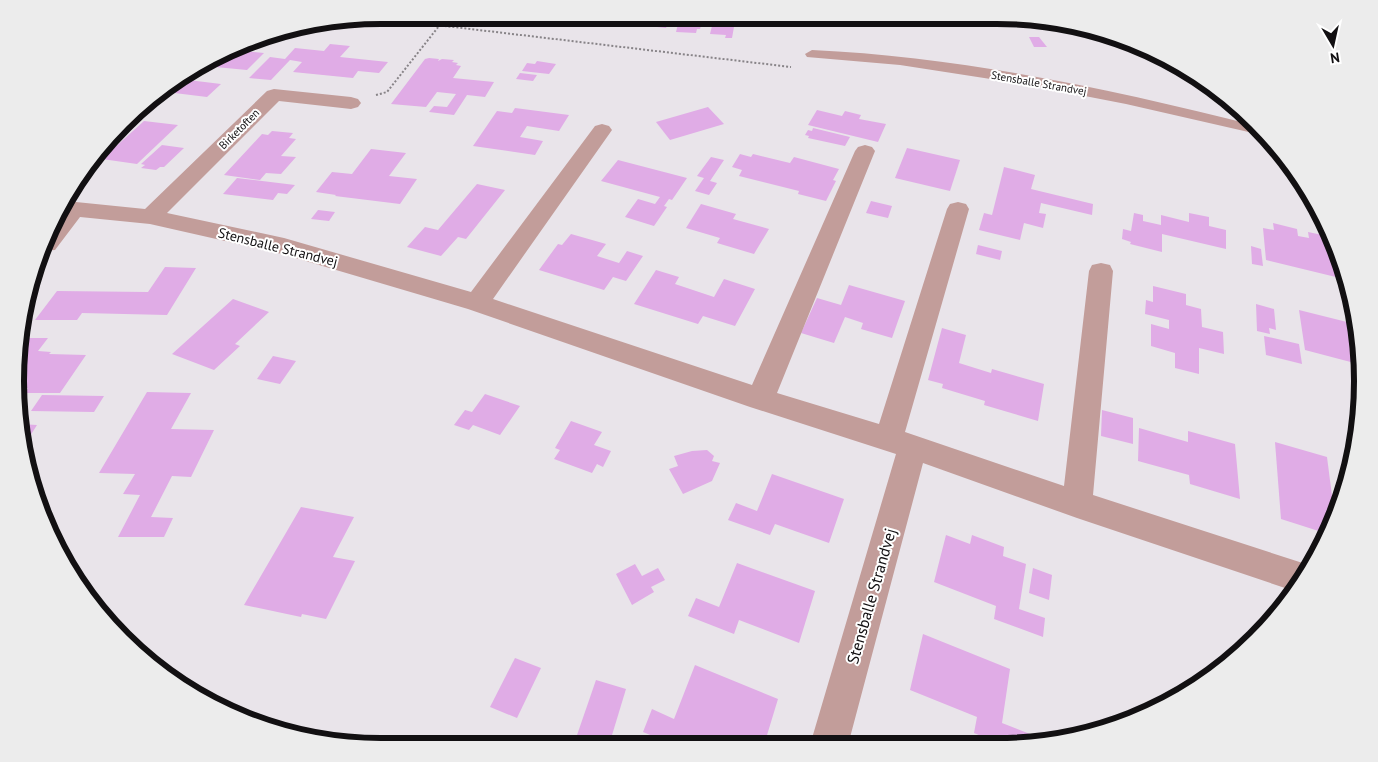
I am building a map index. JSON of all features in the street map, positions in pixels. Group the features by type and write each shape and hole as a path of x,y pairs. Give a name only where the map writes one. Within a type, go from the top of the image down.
{"street":[{"name":"Birketoften","path":"150,217 274,95 351,103"},
{"path":"477,303 602,130"},
{"path":"760,399 865,151"},
{"name":"Stensballe Strandvej","path":"69,208 150,217 284,246 477,303 760,399 901,443 1077,504 1296,576"},
{"name":"Stensballe Strandvej","path":"831,738 958,209"},
{"path":"1077,504 1101,271"}],"lane":[{"name":"Stensballe Strandvej","path":"812,54 854,55 902,60 1078,89 1251,130"}],"path":[{"path":"351,103 387,92 440,25"}],"building":[{"path":"565,24 577,24 576,26"},
{"path":"613,24 629,24 628,26"},
{"path":"643,24 651,24 650,27 642,26"},
{"path":"658,24 668,24 666,28 657,27"},
{"path":"678,24 697,24 701,26 700,29 697,29 696,33 676,32"},
{"path":"712,26 734,27 732,38 725,38 726,35 710,34"},
{"path":"1029,37 1039,37 1047,47 1034,47"},
{"path":"330,44 350,46 340,57 388,62 379,73 358,71 353,78 293,72 302,62 290,60 271,80 249,78 270,57 285,59 295,48 324,51"},
{"path":"244,51 264,53 247,70 212,67"},
{"path":"425,59 439,59 438,61 442,59 454,60 452,62 458,63 456,65 461,66 453,78 494,82 485,97 467,95 454,115 429,112 434,106 447,107 456,94 437,92 426,107 391,104"},
{"path":"537,61 556,64 549,74 522,71 527,63 535,64"},
{"path":"520,73 537,75 533,81 516,79"},
{"path":"189,80 221,84 207,97 171,93"},
{"path":"708,107 724,124 670,140 656,122"},
{"path":"515,108 569,115 559,131 527,126 520,137 543,141 535,155 473,146 497,111 512,113"},
{"path":"817,110 842,116 845,111 861,115 859,119 886,124 878,142 808,125"},
{"path":"144,121 178,125 137,164 102,159"},
{"path":"813,128 850,137 845,146 808,138 809,136 805,135 808,130 812,131"},
{"path":"272,131 293,133 289,138 296,139 281,156 296,157 281,174 266,173 260,180 224,175 262,134 268,135"},
{"path":"162,145 184,148 164,167 156,170 141,168 145,165 141,164"},
{"path":"907,148 960,160 950,191 895,178"},
{"path":"371,149 406,153 389,176 417,179 400,204 316,192 332,172 352,174"},
{"path":"740,154 751,157 753,154 790,163 794,157 839,169 833,180 836,181 826,201 798,194 799,191 739,176 742,170 732,167"},
{"path":"711,157 724,160 710,181 717,183 709,195 695,191 704,178 697,176"},
{"path":"618,160 687,178 672,200 669,199 664,206 667,207 654,226 625,217 638,199 655,204 660,197 601,181"},
{"path":"1004,167 1035,175 1031,189 1093,204 1092,215 1041,203 1039,213 1046,214 1043,228 1024,223 1020,240 979,230 984,213 992,215"},
{"path":"237,178 295,185 287,194 278,193 273,200 223,194"},
{"path":"477,184 505,190 466,239 458,237 441,256 407,247 425,227 438,230"},
{"path":"871,201 892,206 888,218 866,213"},
{"path":"701,204 736,214 733,219 769,229 754,254 717,243 720,238 686,228"},
{"path":"318,210 335,212 329,221 311,219"},
{"path":"1134,213 1143,215 1143,221 1161,225 1161,215 1189,222 1189,213 1209,217 1209,226 1226,230 1226,249 1162,234 1162,252 1130,244 1131,242 1122,239 1123,229 1131,231"},
{"path":"1273,223 1297,229 1298,236 1309,238 1308,232 1323,235 1339,278 1266,260 1263,228 1274,230"},
{"path":"571,234 606,244 597,256 619,263 627,251 643,256 626,281 613,277 604,290 539,270 558,244 562,245"},
{"path":"978,245 1002,251 1000,260 976,254"},
{"path":"1251,246 1261,249 1263,266 1252,264"},
{"path":"165,267 196,268 167,315 82,313 77,320 35,320 57,291 148,292"},
{"path":"656,270 679,277 675,284 714,297 724,279 755,289 735,326 703,316 698,324 634,304"},
{"path":"849,285 905,301 892,338 861,329 863,323 845,317 834,343 801,333 817,298 841,305"},
{"path":"1153,286 1186,294 1186,305 1201,309 1202,327 1223,332 1224,354 1199,348 1199,374 1175,368 1175,353 1151,346 1151,324 1169,329 1169,320 1145,314 1146,300 1153,302"},
{"path":"233,299 269,312 235,344 240,346 214,370 172,354"},
{"path":"1256,304 1274,309 1276,330 1269,328 1270,334 1257,331"},
{"path":"1299,310 1349,322 1353,363 1305,350"},
{"path":"942,328 966,335 959,363 991,373 992,369 1044,384 1038,421 984,405 985,401 942,388 943,384 928,380"},
{"path":"1264,336 1299,344 1302,364 1266,355"},
{"path":"27,338 48,338 38,351 51,352 49,354 86,355 60,393 25,393 28,388 24,388 24,381"},
{"path":"273,356 296,361 280,384 257,379"},
{"path":"147,392 191,393 171,429 214,430 191,477 172,476 151,517 173,518 164,537 118,537 140,495 123,494 135,474 99,473"},
{"path":"485,394 520,406 500,435 473,425 469,430 454,425 465,410 472,412"},
{"path":"42,395 104,396 94,412 31,411"},
{"path":"1102,410 1133,418 1133,444 1101,436"},
{"path":"571,421 602,432 594,445 611,451 603,467 597,464 592,473 554,459 560,450 555,448"},
{"path":"27,424 37,425 29,438"},
{"path":"1139,428 1188,442 1188,431 1235,444 1240,499 1190,484 1189,475 1138,461"},
{"path":"1275,442 1327,457 1333,502 1321,532 1281,519"},
{"path":"707,450 714,456 712,461 720,463 712,481 683,494 669,469 678,466 674,456 692,451"},
{"path":"772,474 844,499 829,543 775,524 770,535 728,520 736,503 757,511"},
{"path":"301,507 354,517 333,557 355,561 326,619 302,614 301,617 244,605"},
{"path":"946,535 970,544 972,535 1004,547 1003,556 1026,564 1019,609 1045,618 1043,637 994,619 996,606 934,582"},
{"path":"737,563 815,591 799,643 739,620 734,634 688,616 696,598 719,607"},
{"path":"635,564 642,576 658,568 665,580 651,587 654,592 632,605 616,574"},
{"path":"1033,568 1052,575 1049,600 1029,593"},
{"path":"923,634 1010,669 1002,723 1030,734 1030,736 986,738 974,733 977,717 910,690"},
{"path":"515,658 541,668 517,718 490,707"},
{"path":"695,665 778,699 766,738 704,738 699,736 698,738 657,738 643,732 652,709 674,719"},
{"path":"596,680 626,689 611,738 576,738"}]}
